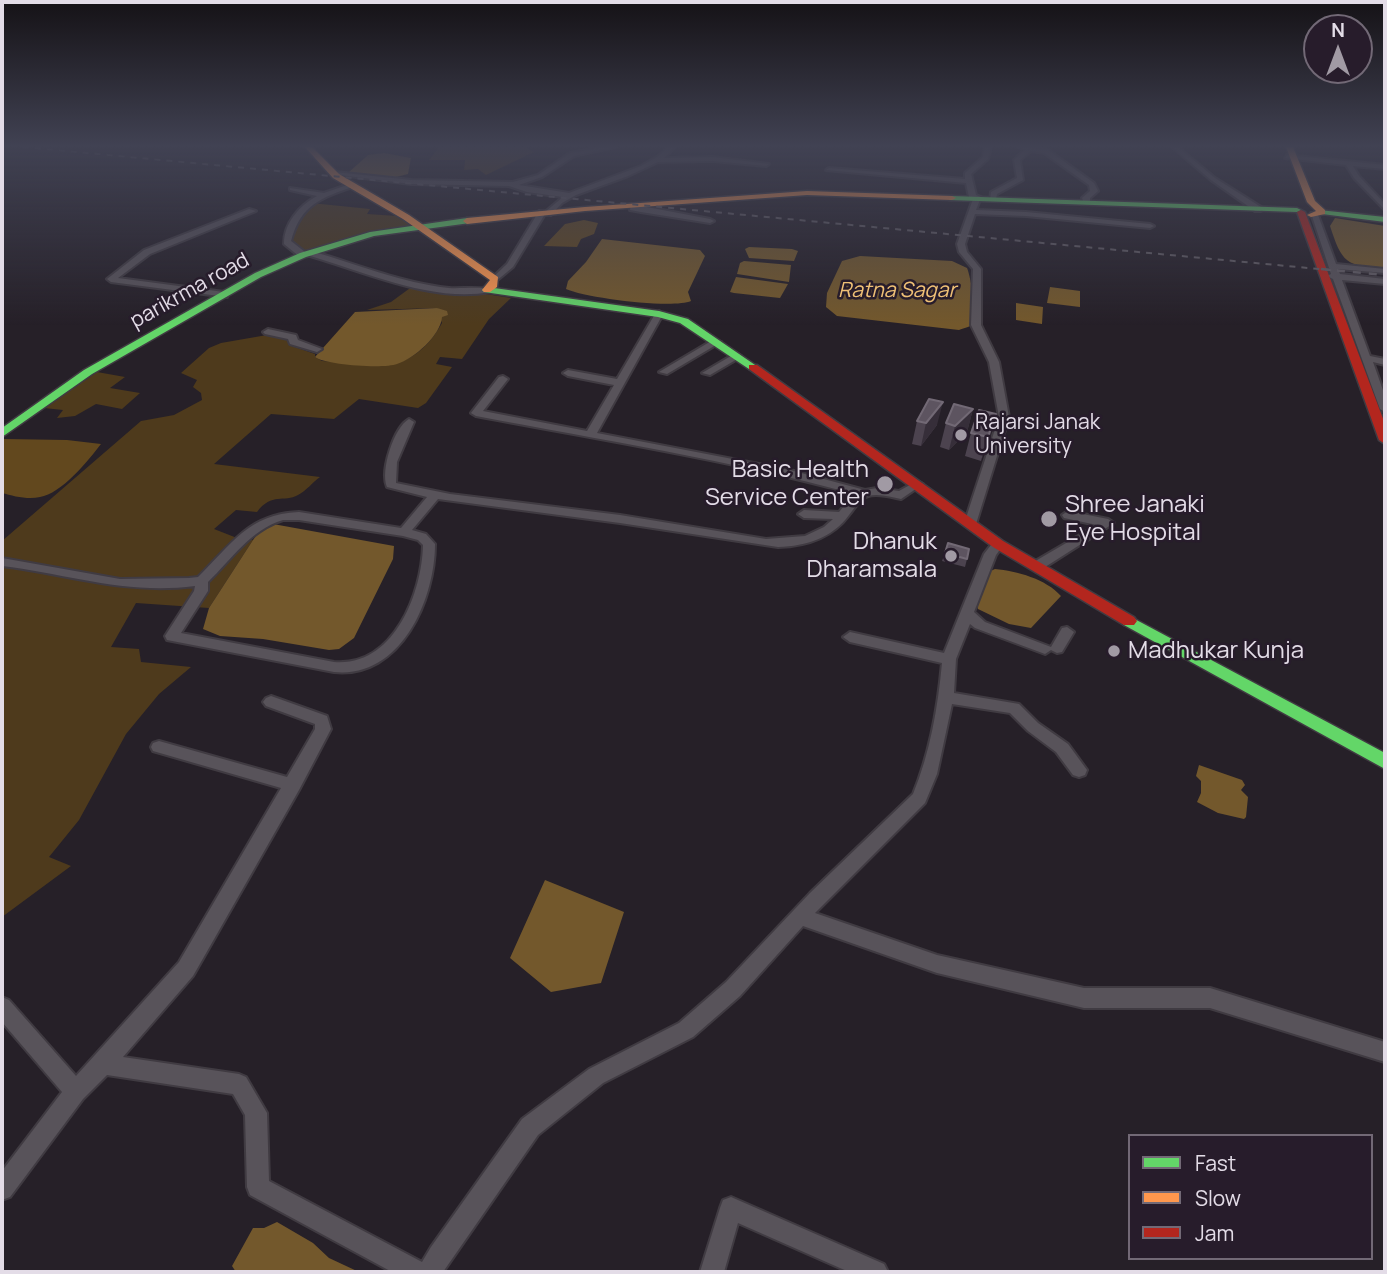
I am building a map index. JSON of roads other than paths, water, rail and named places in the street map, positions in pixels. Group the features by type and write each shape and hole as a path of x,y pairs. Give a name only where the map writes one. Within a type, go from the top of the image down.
{"main road":[{"path":"389,206 421,226 491,284 659,314 684,321 998,544 1154,635 1385,762"},
{"name":"parikrma road","path":"2,433 88,372 224,295 306,254 373,234 421,226 628,206"},
{"name":"parikrma road","path":"1196,206 1308,211 1385,220"},
{"path":"1306,206 1307,223 1332,273 1385,440"}],"street":[{"path":"303,206 289,230 286,242 306,254 396,279 469,292 491,284 510,265 545,213 553,206"},
{"path":"634,206 641,210 710,220"},
{"path":"970,524 1004,417 994,362 976,325 977,269 963,252 961,244 977,206"},
{"path":"1002,206 1039,215 1150,226"},
{"path":"1254,206 1258,209"},
{"path":"224,295 111,279 147,253 252,211"},
{"path":"1332,273 1385,271"},
{"path":"1332,273 1385,281"},
{"path":"1332,273 1385,409"},
{"path":"590,436 659,314"},
{"path":"268,332 293,337 293,342 317,349"},
{"path":"663,372 716,342"},
{"path":"707,373 736,356"},
{"path":"1366,358 1385,362"},
{"path":"568,373 620,383"},
{"path":"503,379 476,413 790,473 864,493 901,495 917,485"},
{"path":"409,422 396,452 389,483 435,495 660,524 777,544 799,543 820,536 831,529 864,493"},
{"path":"404,532 435,495"},
{"path":"804,514 843,516"},
{"path":"1037,565 1108,523 1068,515"},
{"path":"2,562 29,564 96,580 173,584 202,581 260,523 282,516 404,532 422,537 429,544 430,569 411,621 395,641 355,667 333,666 211,646 172,636 201,591 202,581"},
{"path":"430,1272 439,1255 530,1127 596,1076 686,1030 733,989 919,797 929,774 946,697 948,659 990,554 998,544"},
{"path":"966,613 980,625 1051,649 1067,632"},
{"path":"850,637 948,659"},
{"path":"946,697 1014,708 1033,727 1062,748 1079,770"},
{"path":"2,1189 76,1092 186,969 248,857 293,785 325,725 314,716 271,702"},
{"path":"159,747 293,785"},
{"path":"801,917 937,964 1084,998 1210,998 1385,1052"},
{"path":"2,1007 76,1092"},
{"path":"103,1064 239,1084 256,1113 258,1187 416,1272"},
{"path":"712,1272 731,1208 876,1272"}],"water":[{"path":"1335,218 1385,226 1385,269 1354,264 1342,255 1330,226"},
{"path":"602,239 700,250 705,256 688,292 691,301 666,304 629,301 591,296 566,289 568,281"},
{"path":"749,247 798,251 794,261 749,258 745,249"},
{"name":"Ratna Sagar","path":"860,256 952,261 967,268 974,307 970,326 959,330 837,316 826,307 827,293 842,261"},
{"path":"744,261 791,265 789,282 737,274 740,263"},
{"path":"736,277 788,284 780,298 730,292"},
{"path":"1050,287 1080,291 1080,307 1047,303"},
{"path":"1016,303 1043,307 1042,324 1016,320"},
{"path":"437,308 447,311 448,315 442,317 432,338 418,352 397,364 342,364 315,357 355,312"},
{"path":"273,524 394,546 393,559 354,638 339,649 220,636 203,629 209,608 253,540 261,529"},
{"path":"995,569 1031,577 1061,596 1031,628 1009,624 978,609 986,573"},
{"path":"1199,765 1242,780 1245,785 1241,790 1248,797 1244,819 1218,813 1197,802 1201,793 1201,781 1196,776"},
{"path":"545,880 624,912 601,983 551,992 510,958"},
{"path":"277,1222 313,1243 329,1258 359,1272 236,1272 232,1266 253,1228 264,1228"}],"railway":[{"path":"654,206 1340,271"},
{"path":"1321,269 1385,275"}],"place":[{"name":"Rajarsi Janak University","path":"961,435"},
{"name":"Basic Health Service Center","path":"885,484"},
{"name":"Shree Janaki Eye Hospital","path":"1049,519"},
{"name":"Dhanuk Dharamsala","path":"951,556"},
{"name":"Madhukar Kunja","path":"1114,651"}]}
